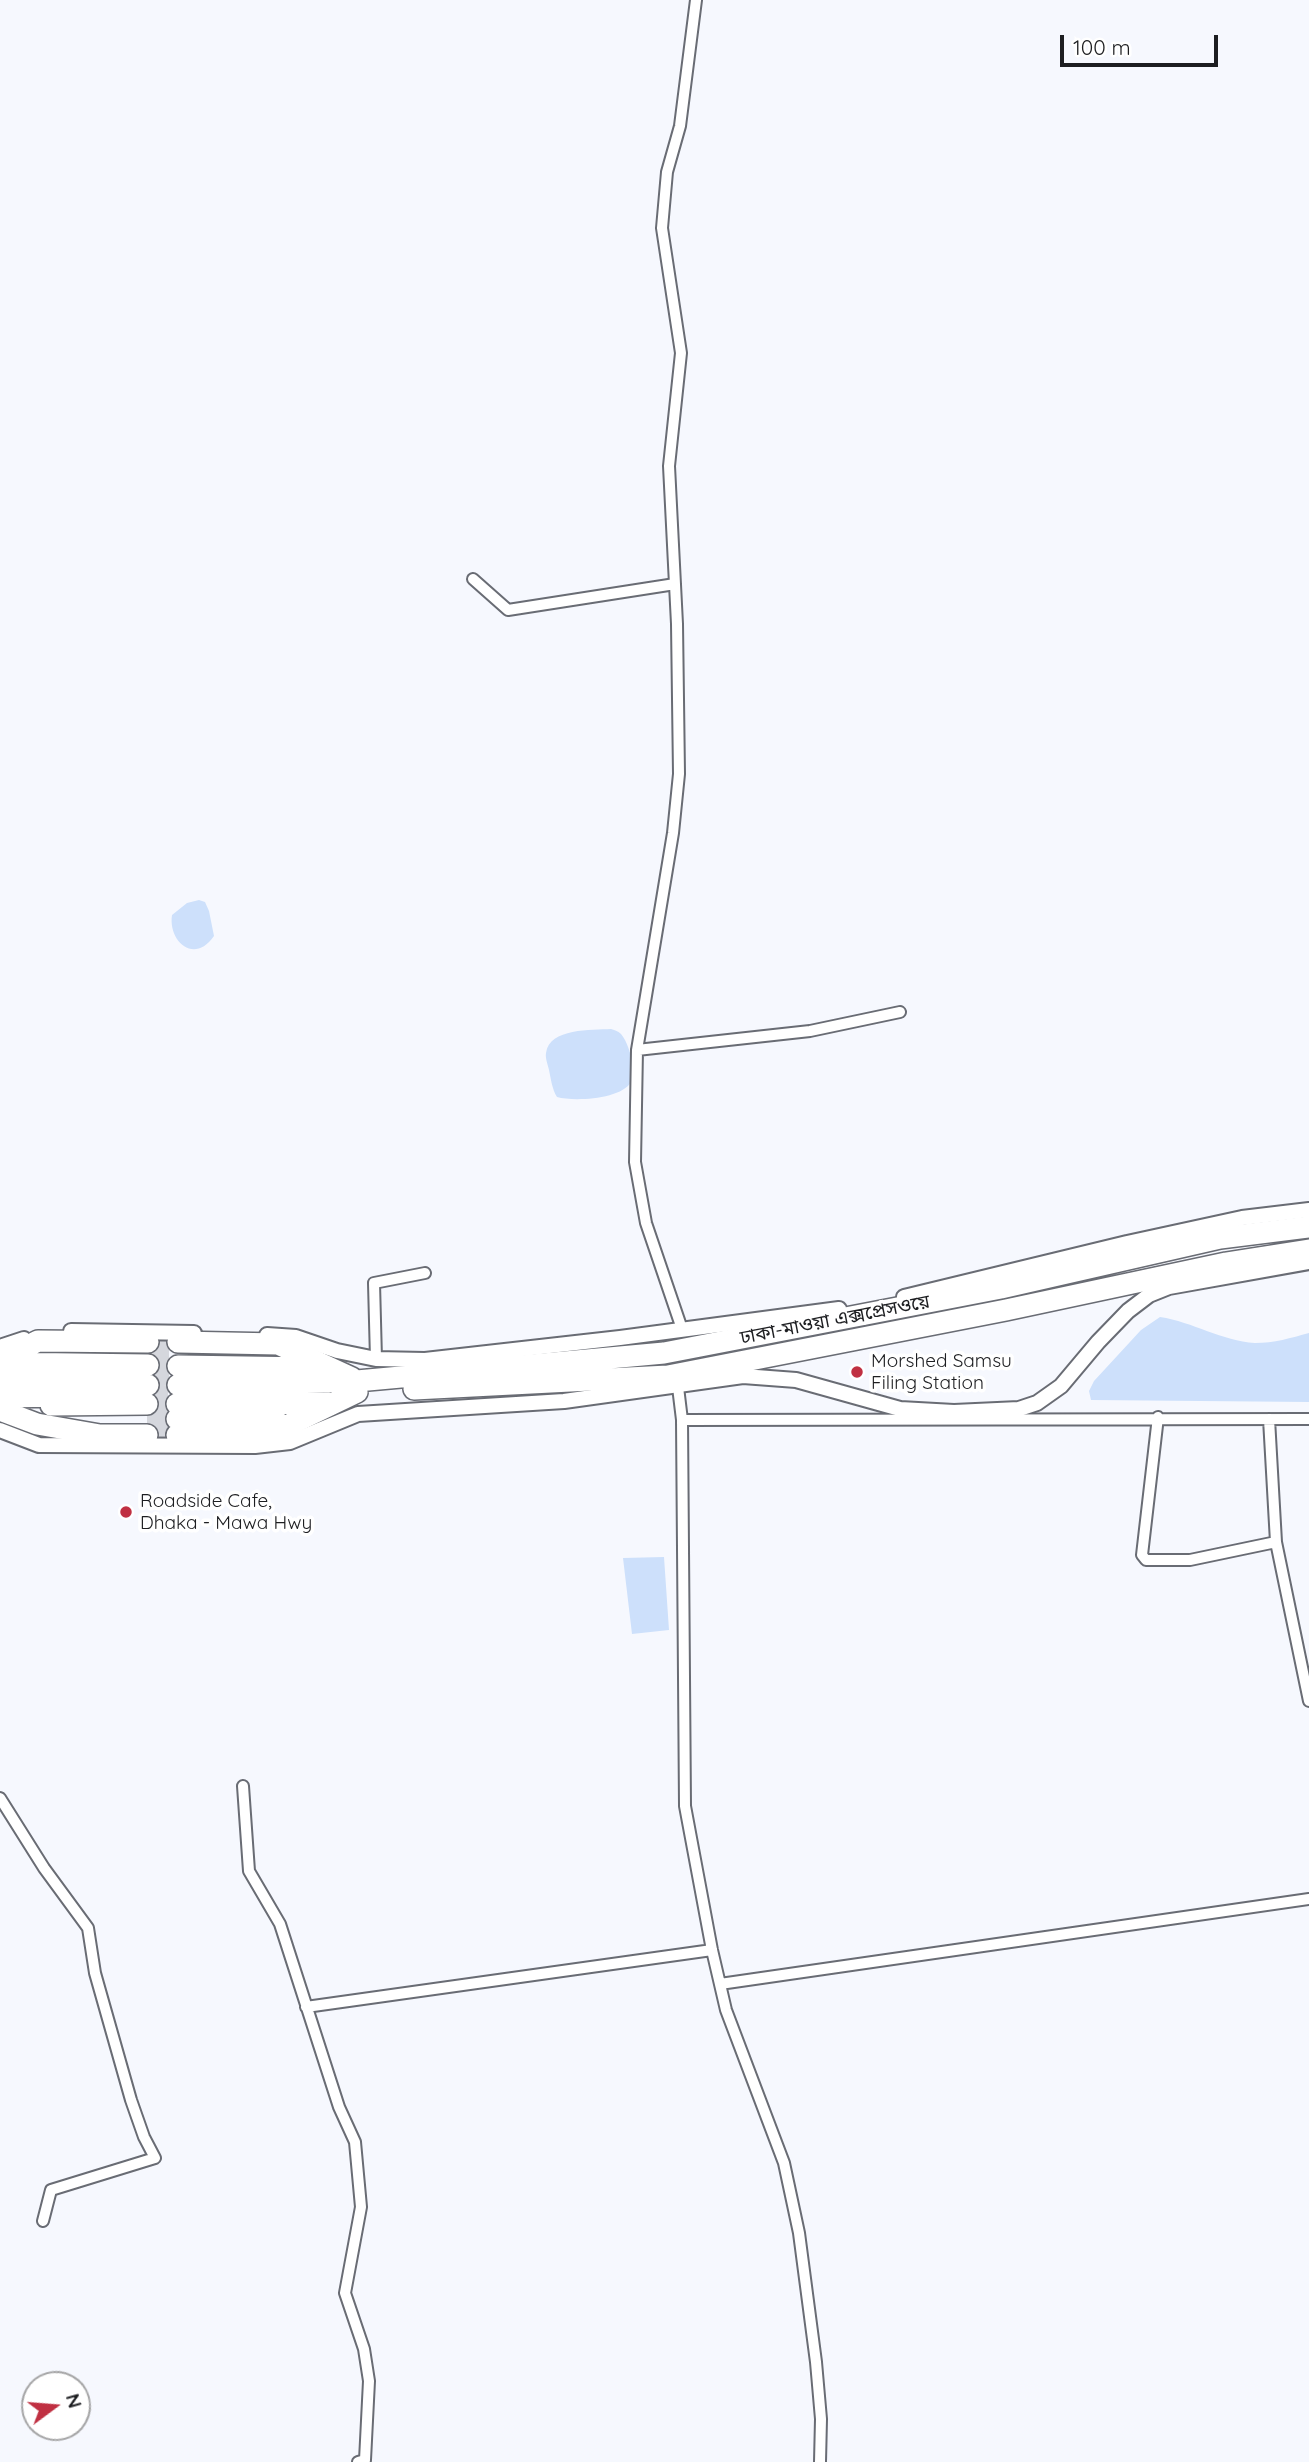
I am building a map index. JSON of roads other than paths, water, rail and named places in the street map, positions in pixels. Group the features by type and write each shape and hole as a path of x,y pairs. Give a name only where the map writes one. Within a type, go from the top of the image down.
{"highway":[{"name":"ঢাকা-মাওয়া এক্সপ্রেসওয়ে","path":"177,1389 347,1379 664,1353 1001,1288 1220,1238 1309,1227"},
{"name":"ঢাকা-মাওয়া এক্সপ্রেসওয়ে","path":"177,1389 347,1379 668,1376 1006,1310 1226,1263 1309,1250"},
{"name":"ঢাকা-মাওয়া এক্সপ্রেসওয়ে","path":"177,1389 303,1356 347,1379"},
{"path":"5,1358 147,1389"},
{"path":"0,1378 147,1389"},
{"name":"ঢাকা-মাওয়া এক্সপ্রেসওয়ে","path":"177,1389 291,1424 326,1407 347,1379"},
{"path":"3,1412 147,1389"},
{"path":"3,1412 37,1424 100,1435 147,1389"},
{"name":"ঢাকা-মাওয়া এক্সপ্রেসওয়ে","path":"177,1389 326,1407"}],"street":[{"path":"682,1329 646,1223 635,1162 638,1050 673,833 679,774 675,584 669,466 681,353 662,228 667,173 680,126 696,0"},
{"path":"473,579 508,610 675,584"},
{"path":"638,1050 810,1031 900,1012"},
{"path":"5,1358 53,1332 296,1337 337,1351 376,1359 425,1360 870,1304 1153,1237 1242,1219 1309,1210"},
{"path":"3,1412 39,1445 255,1446 290,1442 358,1414 564,1401 678,1387 709,1379 766,1377 796,1380 900,1409 954,1412 1019,1409 1037,1403 1061,1386 1098,1342 1128,1311 1149,1295 1169,1287 1309,1262"},
{"path":"376,1359 374,1283 425,1273"},
{"path":"678,1387 682,1420 685,1806 726,2010 783,2163 799,2233 816,2362 821,2419 820,2462"},
{"path":"682,1420 1158,1417 1309,1419"},
{"path":"1158,1417 1143,1558 1190,1560 1276,1542"},
{"path":"1269,1419 1276,1542 1309,1701"},
{"path":"243,1786 249,1871 280,1924 339,2107 355,2142 361,2207 345,2292 364,2349 369,2381 365,2460 358,2462"},
{"path":"0,1798 44,1868 88,1928 95,1973 131,2100 144,2137 155,2158 51,2190 43,2221"},
{"path":"720,1984 1309,1899"},
{"path":"306,2007 712,1950"}],"water":[{"path":"199,900 205,902 209,911 214,936 198,949 191,949 178,941 172,925 172,915 187,903"},
{"path":"611,1029 621,1034 629,1050 633,1064 631,1082 626,1088 608,1096 586,1099 557,1097 546,1059 549,1045 555,1039 572,1032"},
{"path":"1160,1317 1243,1342 1276,1341 1309,1333 1309,1402 1091,1400 1089,1391 1094,1381 1141,1330"},
{"path":"664,1557 669,1630 632,1634 623,1558"}],"tunnel":[{"path":"148,1342 178,1342"},
{"path":"148,1358 178,1358"},
{"path":"148,1376 178,1375"},
{"path":"147,1395 177,1395"},
{"path":"147,1411 177,1411"},
{"path":"147,1427 177,1427"}],"place":[{"name":"Morshed Samsu Filing Station","path":"857,1372"},
{"name":"Roadside Cafe, Dhaka - Mawa Hwy","path":"126,1512"}]}
